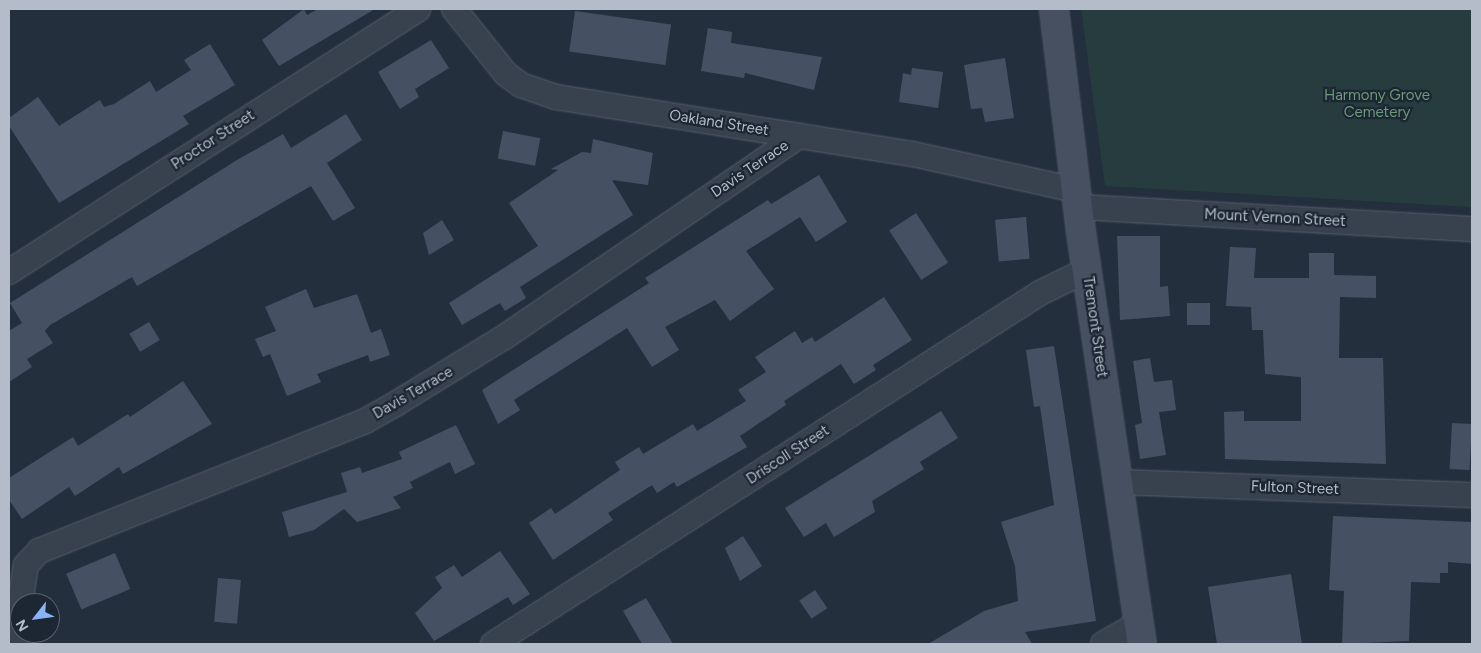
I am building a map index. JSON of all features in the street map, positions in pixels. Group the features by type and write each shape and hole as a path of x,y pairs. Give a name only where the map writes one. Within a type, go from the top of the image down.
{"street":[{"name":"Proctor Street","path":"9,272 418,9"},
{"name":"Oakland Street","path":"454,9 493,59 521,85 556,97 913,154 1077,198"},
{"name":"Tremont Street","path":"1054,9 1077,198 1140,634"},
{"name":"Davis Terrace","path":"22,593 26,565 39,551 381,412 506,336 799,136"},
{"name":"Mount Vernon Street","path":"1077,198 1472,229"},
{"name":"Driscoll Street","path":"493,644 1040,293 1087,270"},
{"name":"Fulton Street","path":"1117,482 1472,495"},
{"path":"1103,644 1140,634"}],"green space":[{"name":"Harmony Grove Cemetery","path":"1081,9 1472,9 1472,207 1105,186"}],"building":[{"path":"304,9 307,15 318,9 375,9 279,66 262,40"},
{"path":"575,11 671,24 665,65 569,52"},
{"path":"708,28 732,32 731,43 822,57 814,90 745,73 744,78 701,71"},
{"path":"431,40 449,68 415,89 419,97 400,109 378,72"},
{"path":"210,44 235,85 183,116 189,124 59,203 9,126 9,118 38,97 59,126 100,100 104,107 114,104 150,81 156,92 191,70 184,60"},
{"path":"1005,58 1014,118 985,122 982,108 971,109 964,65"},
{"path":"912,68 943,72 938,108 899,102 903,73 911,75"},
{"path":"346,114 362,140 327,163 355,208 333,221 311,186 137,286 132,277 50,325 45,331 53,343 27,359 32,367 9,382 9,331 22,323 10,303 237,160 283,134 291,148"},
{"path":"503,131 540,138 535,166 498,158"},
{"path":"593,139 653,153 648,185 612,180 633,215 520,287 526,298 505,311 500,303 462,325 449,303 538,246 509,203 558,170 551,169 582,152 591,153"},
{"path":"819,175 847,222 816,242 800,217 746,251 774,289 730,321 715,300 665,327 679,350 652,367 627,328 514,400 520,410 498,424 482,390 649,283 645,278 768,200 771,204"},
{"path":"916,213 948,262 921,280 889,230"},
{"path":"1026,217 1030,259 999,262 995,220"},
{"path":"442,220 454,240 429,255 423,233"},
{"path":"1117,236 1160,236 1160,287 1168,286 1170,316 1120,320"},
{"path":"1230,247 1256,248 1254,278 1309,278 1309,253 1334,253 1334,275 1376,276 1376,298 1340,297 1339,358 1383,358 1386,464 1225,459 1224,412 1244,411 1244,421 1301,421 1301,377 1265,374 1263,330 1252,330 1251,307 1226,306"},
{"path":"306,289 314,308 357,294 371,333 381,329 390,355 370,362 368,355 317,374 321,382 287,396 270,354 263,357 255,339 276,331 265,307"},
{"path":"884,297 912,340 873,365 876,370 854,384 841,364 784,401 786,405 740,436 747,447 677,487 674,482 657,493 652,485 608,513 613,520 553,560 529,523 551,508 555,514 620,470 615,462 639,447 643,454 693,424 697,431 746,401 738,390 766,372 755,357 795,331 802,343 812,337 815,342"},
{"path":"1187,303 1210,303 1210,325 1187,325"},
{"path":"149,322 160,340 140,352 129,334"},
{"path":"1054,346 1096,621 1025,632 1032,644 928,644 984,611 1018,601 1015,566 1001,522 1054,505 1040,406 1034,407 1026,350"},
{"path":"1150,358 1154,382 1172,380 1176,410 1159,412 1166,455 1140,459 1135,425 1142,423 1133,361"},
{"path":"183,381 212,424 123,474 119,467 75,496 69,487 22,519 9,500 9,478 73,437 78,446 128,414 130,417"},
{"path":"941,411 958,438 920,462 924,469 872,501 875,512 834,537 826,523 804,537 785,508"},
{"path":"1452,423 1472,424 1470,470 1450,469"},
{"path":"456,425 475,464 455,474 450,462 410,482 413,488 393,497 401,508 357,522 344,509 314,530 289,537 282,512 347,492 341,473 360,467 362,473 402,459 399,452"},
{"path":"1333,516 1472,522 1472,564 1448,562 1448,573 1440,573 1440,583 1411,582 1409,641 1342,644 1344,591 1329,590"},
{"path":"743,536 762,566 740,581 725,548"},
{"path":"500,551 530,594 513,605 508,597 434,641 415,613 442,588 435,577 454,565 462,577"},
{"path":"115,553 130,589 81,610 66,574"},
{"path":"1291,574 1302,644 1217,644 1208,587"},
{"path":"218,578 241,580 237,624 214,622"},
{"path":"815,590 827,608 812,619 799,601"},
{"path":"646,598 673,644 642,644 623,611"}]}
